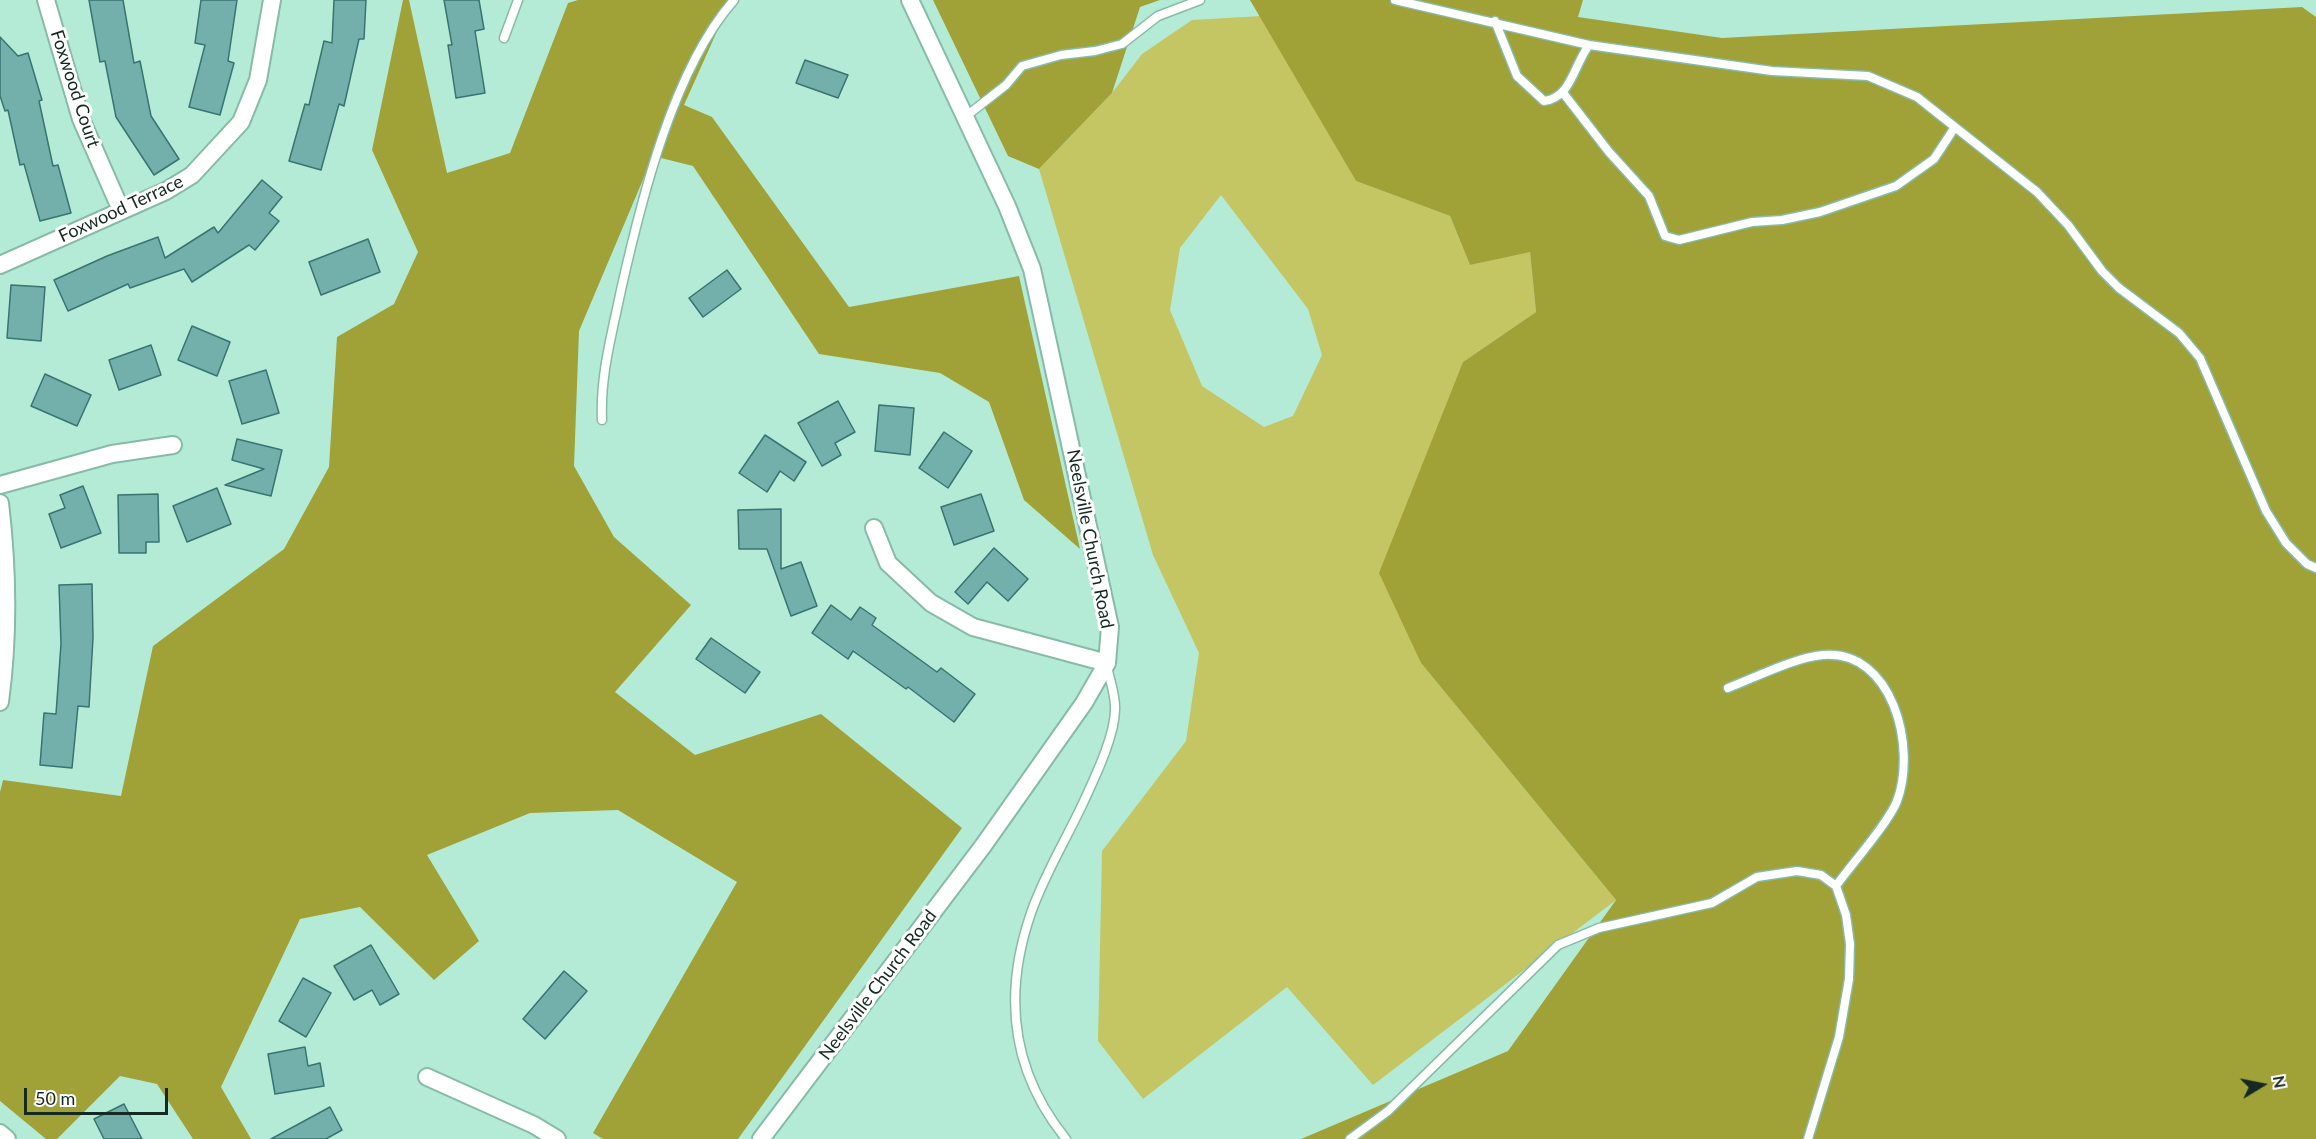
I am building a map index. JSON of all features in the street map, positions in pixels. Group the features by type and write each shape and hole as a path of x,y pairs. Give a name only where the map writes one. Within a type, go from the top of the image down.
{"street":[{"name":"Foxwood Court","path":"46,0 81,119 121,210"},
{"name":"Foxwood Terrace","path":"0,265 166,191 192,175 241,122 258,80 272,0"},
{"name":"Neelsville Church Road","path":"761,1139 983,846 1084,703 1107,663 1110,627 1051,346 1032,268 1007,206 910,0"},
{"path":"0,485 112,454 172,446"},
{"path":"0,503 8,574 7,651 0,702"},
{"path":"874,528 888,563 940,608 974,627 1107,663"},
{"path":"427,1077 534,1125 557,1139"},
{"path":"0,1133 7,1139"}],"lane":[{"path":"504,38 518,0"},
{"path":"602,420 601,393 605,363 635,229 689,70 709,32 734,0"},
{"path":"965,117 1006,85 1022,66 1061,55 1095,51 1122,44 1158,16 1200,0"},
{"path":"1395,0 1495,21 1589,45 1772,71 1868,76 1917,97 2037,192 2068,225 2102,271 2119,288 2179,333 2200,358 2265,511 2286,543 2307,564 2316,568"},
{"path":"1495,21 1517,76 1544,102 1557,100 1564,94 1589,45"},
{"path":"1564,94 1609,152 1649,196 1665,236 1679,240 1752,222 1820,212 1896,186 1934,159 1955,127"},
{"path":"1728,688 1822,655 1846,657 1868,670 1888,690 1899,720 1906,756 1904,780 1896,803 1836,886"},
{"path":"1066,1139 1045,1113 1026,1071 1016,1027 1014,985 1020,948 1032,910 1102,761 1115,708 1107,663"},
{"path":"1350,1139 1388,1111 1558,945 1599,928 1712,903 1757,877 1797,870 1821,875 1836,886 1846,915 1850,944 1849,979 1839,1037 1808,1139"}],"shaded area":[{"path":"403,0 409,0 447,173 510,153 568,3 578,0 731,0 684,105 712,117 849,307 1019,276 1080,549 1024,500 989,402 940,373 819,354 693,166 653,156 579,331 574,466 614,537 691,605 615,692 695,755 821,714 962,828 738,1139 603,1139 593,1133 737,882 618,810 530,813 427,855 479,941 434,980 360,907 300,919 221,1087 251,1139 193,1139 157,1084 120,1076 57,1139 46,1139 0,1101 0,792 3,780 121,796 153,646 284,549 329,467 337,337 394,304 418,252 372,150"},
{"path":"933,0 1160,0 1140,7 1112,93 1039,169 1008,156"},
{"path":"1250,0 1583,0 1578,17 1722,38 2302,7 2316,17 2316,1139 1301,1139 1508,1051 1616,900 1421,663 1379,573 1463,362 1536,312 1530,252 1470,265 1450,216 1356,181"},
{"path":"1261,16 1356,181 1450,216 1470,265 1530,251 1536,312 1463,362 1421,663 1616,900 1373,1085 1287,987 1143,1099 1098,1041 1102,851 1186,741 1199,653 1153,555 1039,169 1112,93 1142,54 1192,20","holes":["1221,195 1308,309 1322,355 1293,416 1264,427 1202,386 1170,310 1180,248"]}],"building":[{"path":"89,0 123,0 134,63 140,61 151,116 179,159 154,175 116,117 105,61 100,62"},
{"path":"201,0 237,0 228,61 234,63 220,115 189,107 205,45 195,43"},
{"path":"334,0 366,0 364,39 359,39 344,106 339,104 321,170 289,161 305,104 309,105 324,41 332,43"},
{"path":"444,0 479,0 484,29 475,31 485,93 456,98 448,45 452,45"},
{"path":"0,37 18,56 28,53 42,100 39,101 53,166 58,165 71,213 40,221 24,164 20,165 8,110 5,111 0,96"},
{"path":"805,60 848,75 838,98 796,83"},
{"path":"262,180 282,197 269,213 279,221 255,250 249,245 192,282 184,269 130,288 128,284 68,311 54,280 107,256 158,237 165,258 214,227 218,233"},
{"path":"368,239 380,272 321,295 309,262"},
{"path":"727,270 741,289 703,317 689,298"},
{"path":"11,285 45,287 41,341 7,338"},
{"path":"192,326 230,342 217,376 178,360"},
{"path":"151,345 161,375 119,390 109,360"},
{"path":"266,370 279,413 242,424 229,381"},
{"path":"45,374 91,395 77,426 31,406"},
{"path":"838,401 855,432 835,443 841,455 822,466 798,423"},
{"path":"879,405 914,408 910,455 875,451"},
{"path":"944,432 972,451 948,488 919,468"},
{"path":"765,435 806,462 794,481 780,471 767,492 739,473"},
{"path":"237,439 282,450 271,496 225,485 264,469 232,460"},
{"path":"83,486 101,533 61,548 49,514 65,508 60,495"},
{"path":"217,488 231,524 187,542 173,506"},
{"path":"158,494 159,542 146,542 146,553 119,553 118,495"},
{"path":"981,494 994,531 954,545 941,507"},
{"path":"781,509 781,569 801,562 817,606 791,616 767,549 739,549 738,510"},
{"path":"994,548 1028,579 1008,601 987,582 968,604 955,592"},
{"path":"92,584 93,638 89,707 78,706 72,768 40,765 44,713 56,714 61,644 59,585"},
{"path":"831,605 851,620 860,607 876,618 872,625 937,672 941,668 975,694 954,722 908,687 906,689 853,651 848,659 812,633"},
{"path":"711,638 760,672 745,693 696,659"},
{"path":"371,945 399,994 380,1005 372,990 354,1000 334,966"},
{"path":"564,971 587,991 545,1039 523,1019"},
{"path":"303,978 331,993 306,1037 279,1021"},
{"path":"305,1047 308,1066 320,1063 324,1086 275,1094 268,1054"},
{"path":"124,1104 142,1139 104,1139 94,1119"},
{"path":"330,1107 342,1130 326,1139 271,1139"}]}
